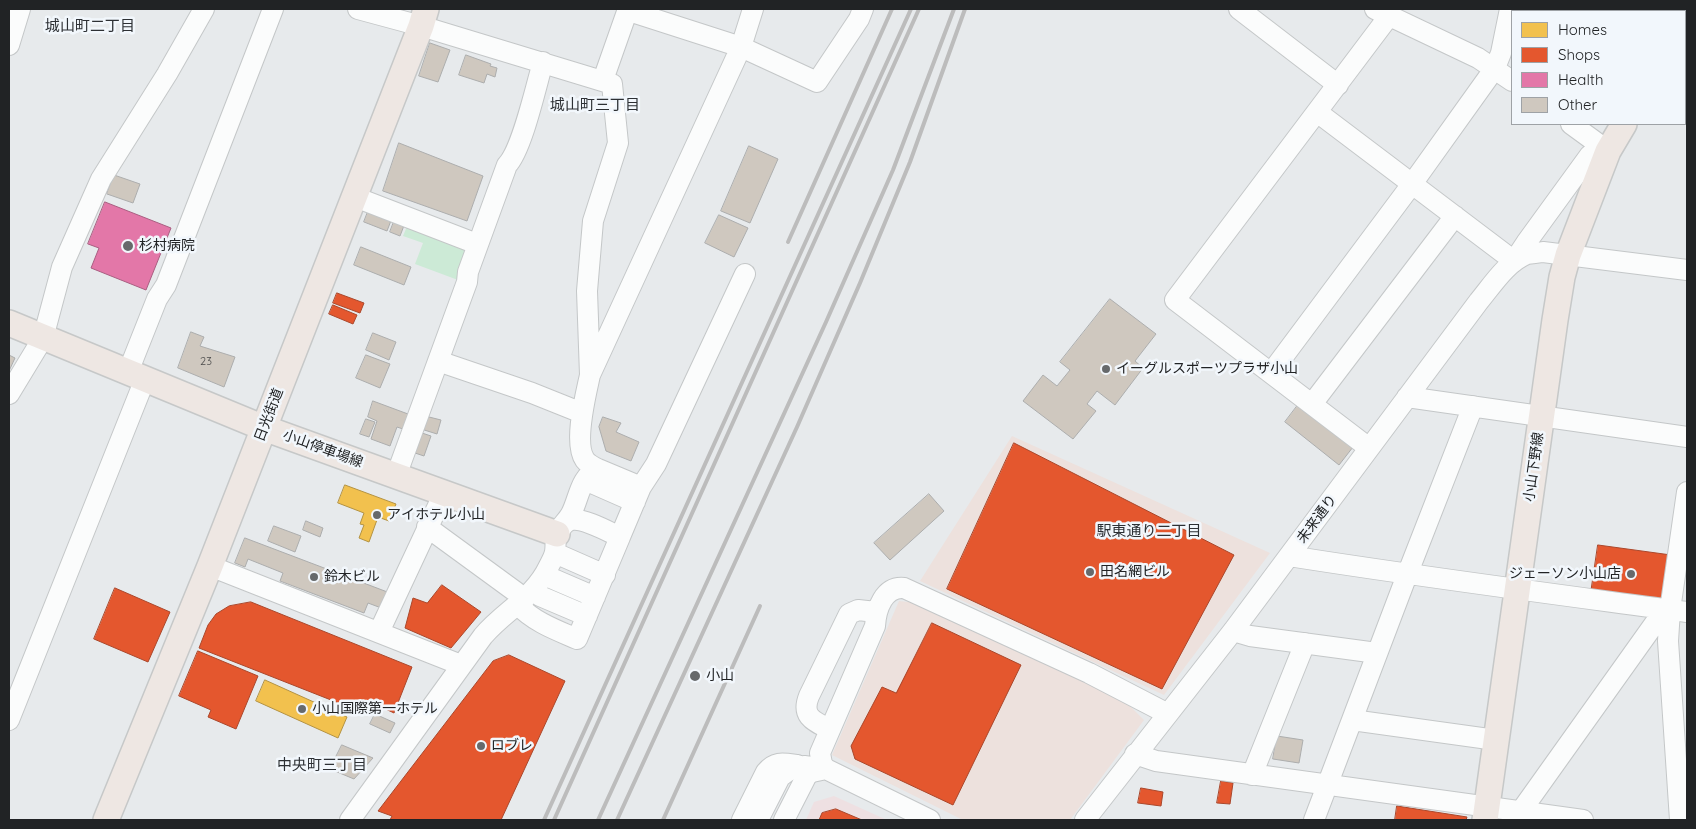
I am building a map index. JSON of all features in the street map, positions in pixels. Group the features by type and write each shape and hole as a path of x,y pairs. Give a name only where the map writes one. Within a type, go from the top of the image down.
{"main road":[{"name":"日光街道","path":"106,820 210,566 424,17"},
{"name":"小山下野線","path":"1486,814 1558,296 1568,254 1608,151 1623,125"},
{"name":"小山停車場線","path":"9,323 264,428 444,493 556,544"}],"street":[{"path":"9,45 20,9"},
{"path":"9,394 43,338 62,267 101,179 167,74 204,9"},
{"path":"9,720 137,376 157,299 166,285 273,9"},
{"path":"358,9 424,17 543,62 612,84 618,142 593,221 587,291 590,375"},
{"path":"638,494 591,475 580,443 582,413 590,375 741,46 753,9"},
{"path":"603,80 628,10 741,46 817,82 859,19 863,9"},
{"path":"1239,9 1338,85"},
{"path":"1271,373 1412,184 1495,68 1501,53 1510,9"},
{"path":"1369,448 1175,300 1338,85 1382,12 1478,58 1511,80"},
{"path":"396,476 467,282 468,272 477,244 507,165 512,160 522,133 543,62"},
{"path":"1317,112 1514,261 1590,155 1608,151"},
{"path":"1572,125 1608,151"},
{"path":"355,197 477,244"},
{"path":"1312,404 1455,216"},
{"name":"未来通り","path":"1084,820 1233,631 1479,301 1514,261 1528,254 1543,252 1687,270"},
{"path":"591,475 530,593 526,613 546,626 576,639 605,575 638,494 656,464 745,274"},
{"path":"438,361 532,393 582,413"},
{"path":"1407,397 1687,437"},
{"path":"1314,820 1473,406"},
{"path":"1680,820 1668,641 1678,611 1687,492"},
{"path":"380,632 444,493"},
{"path":"556,544 566,522 576,520 620,537"},
{"path":"427,527 516,592 595,597"},
{"path":"556,544 605,575"},
{"path":"1289,556 1407,575 1517,588 1678,611"},
{"path":"210,566 380,632 461,666"},
{"path":"826,769 822,764 820,753 829,729 875,626 876,612 887,593 898,587 904,588 1089,673 1168,714"},
{"path":"350,820 492,625 530,593"},
{"path":"829,729 808,715 806,708 809,696 849,614 858,610 876,612"},
{"path":"1521,812 1655,624 1678,611"},
{"path":"1233,631 1250,636 1378,652"},
{"path":"1252,774 1305,643"},
{"path":"1352,720 1496,740"},
{"path":"1135,754 1156,761 1327,786 1486,814 1521,812 1583,820"},
{"path":"742,820 766,772 770,767 781,762 826,769 930,820"},
{"path":"758,820 780,777 792,768 804,766"},
{"path":"784,820 807,775 826,769"}],"shaded area":[{"name":"田名網ビル","path":"1012,436 1270,553 1164,695 920,581"},
{"path":"899,601 918,603 1124,700 1144,720 1070,820 963,820 832,755"},
{"path":"834,796 887,820 806,820 814,802"}],"green space":[{"path":"408,224 464,244 467,253 458,280 415,264 423,243 403,236"}],"building: Homes":[{"name":"アイホテル小山","path":"345,485 396,504 389,521 378,517 369,542 359,538 364,525 360,524 364,513 338,503"},
{"name":"小山国際第一ホテル","path":"265,680 347,717 338,738 256,701"}],"building: Shops":[{"path":"1613,9 1659,9 1659,10"},
{"path":"337,293 364,303 360,313 333,303"},
{"path":"333,305 357,315 353,324 329,314"},
{"name":"田名網ビル","path":"1014,443 1234,555 1162,689 947,589"},
{"name":"ジェーソン小山店","path":"1598,545 1671,555 1664,603 1591,593"},
{"path":"442,585 481,612 451,648 405,628 413,598 427,603"},
{"path":"115,588 170,612 148,662 94,639"},
{"path":"251,602 412,667 394,713 375,704 364,713 199,648 208,625 216,614 229,606"},
{"path":"932,623 1021,665 953,805 855,759 851,746 882,687 896,693"},
{"path":"198,651 258,676 236,729 208,717 211,710 179,696"},
{"name":"ロブレ","path":"509,655 565,681 501,820 390,820 392,816 378,811 493,661"},
{"path":"1221,781 1233,783 1230,804 1217,803"},
{"path":"1141,788 1163,792 1161,806 1138,803"},
{"path":"1397,806 1467,817 1466,820 1395,820"},
{"path":"836,809 862,820 819,820 822,813"}],"building: Health":[{"name":"杉村病院","path":"105,202 171,228 146,290 91,268 99,248 88,244"}],"building: Other":[{"path":"430,43 450,50 438,82 419,76"},
{"path":"466,55 497,68 495,77 487,74 484,83 459,75"},
{"path":"399,143 483,176 467,221 383,191"},
{"path":"749,146 778,159 750,223 721,211"},
{"path":"114,175 140,184 133,203 107,194"},
{"path":"369,209 392,218 387,231 364,222"},
{"path":"719,215 748,228 734,257 705,243"},
{"path":"395,219 405,223 400,236 390,232"},
{"path":"361,247 411,267 404,285 354,265"},
{"name":"イーグルスポーツプラザ小山","path":"1110,299 1156,334 1135,361 1143,368 1115,405 1097,391 1087,404 1096,411 1073,439 1023,401 1043,375 1057,386 1070,370 1060,362"},
{"path":"191,332 204,337 200,346 235,357 224,387 178,368"},
{"path":"373,333 396,342 389,360 366,350"},
{"path":"9,355 15,358 9,371"},
{"path":"366,355 390,364 380,388 356,378"},
{"path":"373,401 408,414 403,429 397,427 390,446 371,439 377,421 368,417"},
{"path":"1298,405 1353,447 1339,465 1285,422"},
{"path":"425,416 441,420 437,434 421,429"},
{"path":"603,417 621,423 616,432 639,442 631,461 606,451 599,427"},
{"path":"366,419 375,422 369,437 360,434"},
{"path":"419,432 431,436 424,456 412,452"},
{"path":"929,494 944,511 890,560 874,543"},
{"path":"306,521 323,528 320,537 303,530"},
{"path":"274,526 301,536 295,552 268,541"},
{"name":"鈴木ビル","path":"245,538 390,593 384,609 368,603 364,613 280,581 283,573 248,559 245,567 235,563"},
{"path":"375,714 395,723 390,733 370,724"},
{"path":"1277,736 1303,740 1299,763 1273,759"},
{"path":"342,745 373,758 354,779 330,769"}],"railway":[{"path":"788,242 892,9"},
{"path":"544,820 911,9"},
{"path":"554,820 919,9"},
{"path":"598,820 826,322 893,170 954,9"},
{"path":"617,820 797,427 860,283 910,162 965,9"},
{"path":"663,820 760,606"}],"place":[{"name":"杉村病院","path":"128,246"},
{"name":"イーグルスポーツプラザ小山","path":"1106,369"},
{"name":"アイホテル小山","path":"377,515"},
{"name":"田名網ビル","path":"1090,572"},
{"name":"ジェーソン小山店","path":"1631,574"},
{"name":"鈴木ビル","path":"314,577"},
{"name":"小山","path":"695,676"},
{"name":"小山国際第一ホテル","path":"302,709"},
{"name":"ロブレ","path":"481,746"}],"district":[{"name":"城山町二丁目","path":"90,26"},
{"name":"城山町三丁目","path":"595,105"},
{"name":"駅東通り二丁目","path":"1149,531"},
{"name":"中央町三丁目","path":"322,765"}]}
